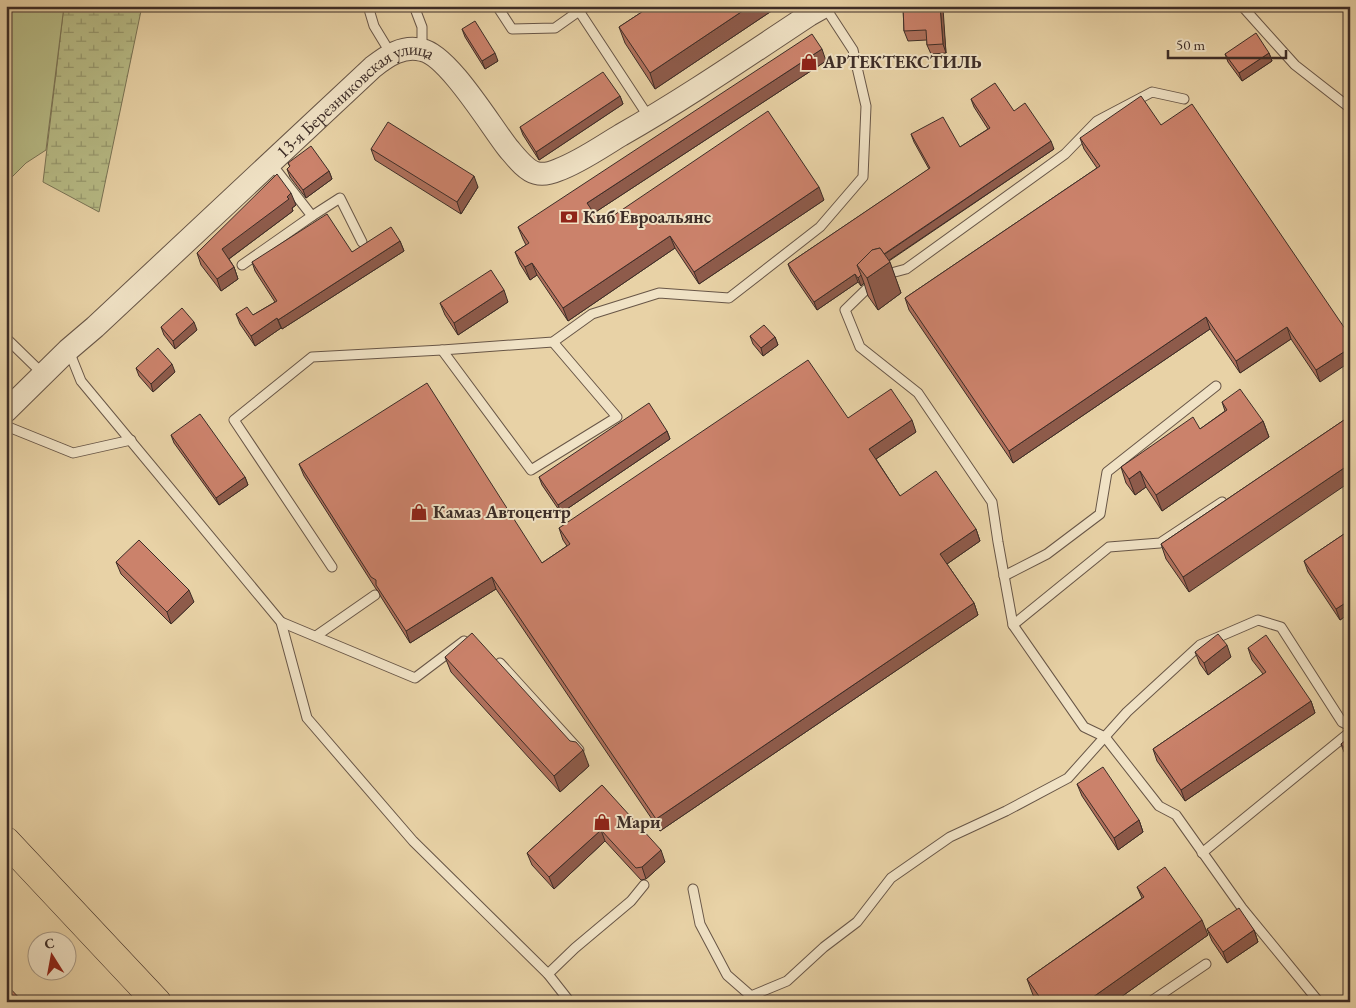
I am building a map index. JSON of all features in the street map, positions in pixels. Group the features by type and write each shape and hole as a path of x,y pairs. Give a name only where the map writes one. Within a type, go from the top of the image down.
{"main road":[{"path":"6,842 157,1002"}],"street":[{"name":"13-я Березниковская улица","path":"6,411 68,350 95,327 373,67 392,55 405,49 422,50 432,53 452,73 514,156 535,173 550,172 559,170 650,119 825,6"}],"lane":[{"path":"368,6 374,26 392,55"},
{"path":"414,6 422,27 422,50"},
{"path":"497,6 512,29 556,28 583,9 650,119"},
{"path":"332,567 234,420 312,357 554,342 592,314 659,293 729,298 820,228 863,177 866,106 852,50 825,6"},
{"path":"1242,6 1295,65 1350,108"},
{"path":"1184,99 1152,92 1097,121 1065,154 906,269 880,276 845,310 860,347 918,393 992,502 1012,625 1084,727 1105,737 1159,806 1176,815 1242,908 1319,1002"},
{"path":"270,162 312,216"},
{"path":"242,264 340,198 362,242"},
{"path":"6,338 44,374"},
{"path":"442,350 531,470 617,417 554,342"},
{"path":"68,350 81,380 281,622 307,718 414,841 548,974 570,1002"},
{"path":"1004,576 1047,554 1100,514 1107,472 1216,386"},
{"path":"6,426 73,453 131,440"},
{"path":"1012,625 1109,547 1160,543 1226,500"},
{"path":"316,636 375,595"},
{"path":"694,889 700,924 726,975 751,996 787,981 824,947 858,922 891,878 950,836 1006,811 1068,778 1127,712 1200,645 1258,620 1281,627 1342,722 1350,726"},
{"path":"281,622 415,678 473,634"},
{"path":"493,656 580,752"},
{"path":"1202,853 1350,732"},
{"path":"548,974 575,948 631,901 644,886"},
{"path":"1150,1002 1206,964"}],"green space":[{"path":"6,6 64,6 46,150 26,163 6,183"},
{"path":"64,6 142,6 99,212 43,182"}],"building":[{"path":"651,6 750,6 650,73 619,27"},
{"path":"903,6 940,6 943,44 927,45 926,30 904,31"},
{"path":"475,21 495,53 482,61 462,29"},
{"path":"1256,33 1269,53 1239,73 1225,54"},
{"path":"812,34 822,49 587,203 601,224 768,111 819,187 694,272 670,236 563,308 532,263 525,267 515,252 529,243 518,227"},
{"path":"603,72 620,96 536,152 520,127"},
{"path":"995,83 1014,111 1025,103 1051,141 884,254 880,248 872,250 857,265 861,275 858,278 855,274 814,302 788,264 930,168 911,134 943,117 960,147 990,128 971,99"},
{"path":"1141,96 1161,125 1192,104 1350,336 1350,348 1316,370 1287,327 1236,361 1206,317 1009,451 905,298 1100,166 1080,138"},
{"path":"388,122 474,176 457,202 371,149"},
{"path":"311,146 329,171 303,190 287,169 290,166 288,163"},
{"path":"277,174 291,193 287,197 289,199 222,249 234,267 217,279 197,253"},
{"path":"327,214 352,252 391,227 400,241 251,336 236,314 247,307 253,315 277,301 252,262"},
{"path":"880,248 890,262 867,278 857,265 872,250"},
{"path":"491,270 504,290 454,323 440,303"},
{"path":"182,308 194,322 173,341 161,327"},
{"path":"764,325 775,337 761,348 750,336"},
{"path":"158,348 172,364 151,384 136,368"},
{"path":"808,360 848,418 891,389 912,420 869,449 900,496 936,471 976,529 940,554 974,603 656,819 492,577 406,631 376,585 376,580 371,577 299,464 427,383 542,563 570,544 559,528"},
{"path":"1240,389 1263,421 1156,495 1140,471 1129,479 1121,467 1193,417 1200,429 1227,410 1222,402"},
{"path":"649,403 667,431 558,505 539,477"},
{"path":"200,414 245,477 216,498 171,435"},
{"path":"1350,416 1350,464 1183,577 1161,544"},
{"path":"1350,530 1350,600 1336,609 1304,561"},
{"path":"139,540 189,590 167,612 116,562"},
{"path":"472,633 570,741 576,742 583,750 554,776 445,657"},
{"path":"1218,634 1227,645 1204,663 1195,652"},
{"path":"1266,635 1311,701 1181,790 1153,749 1266,672 1248,648"},
{"path":"1350,737 1350,755 1341,744"},
{"path":"1103,767 1139,820 1114,838 1077,784"},
{"path":"602,785 661,850 642,867 636,868 601,830 549,877 527,853"},
{"path":"1165,867 1202,920 1086,1002 1043,1002 1027,979 1144,897 1137,887"},
{"path":"1239,908 1254,930 1223,952 1207,929"},
{"path":"6,984 23,1002 6,1002"}],"place":[{"name":"АРТЕКТЕКСТИЛЬ","path":"809,62"},
{"name":"Киб Евроальянс","path":"569,217"},
{"name":"Камаз Автоцентр","path":"419,512"},
{"name":"Мари","path":"602,822"}]}
